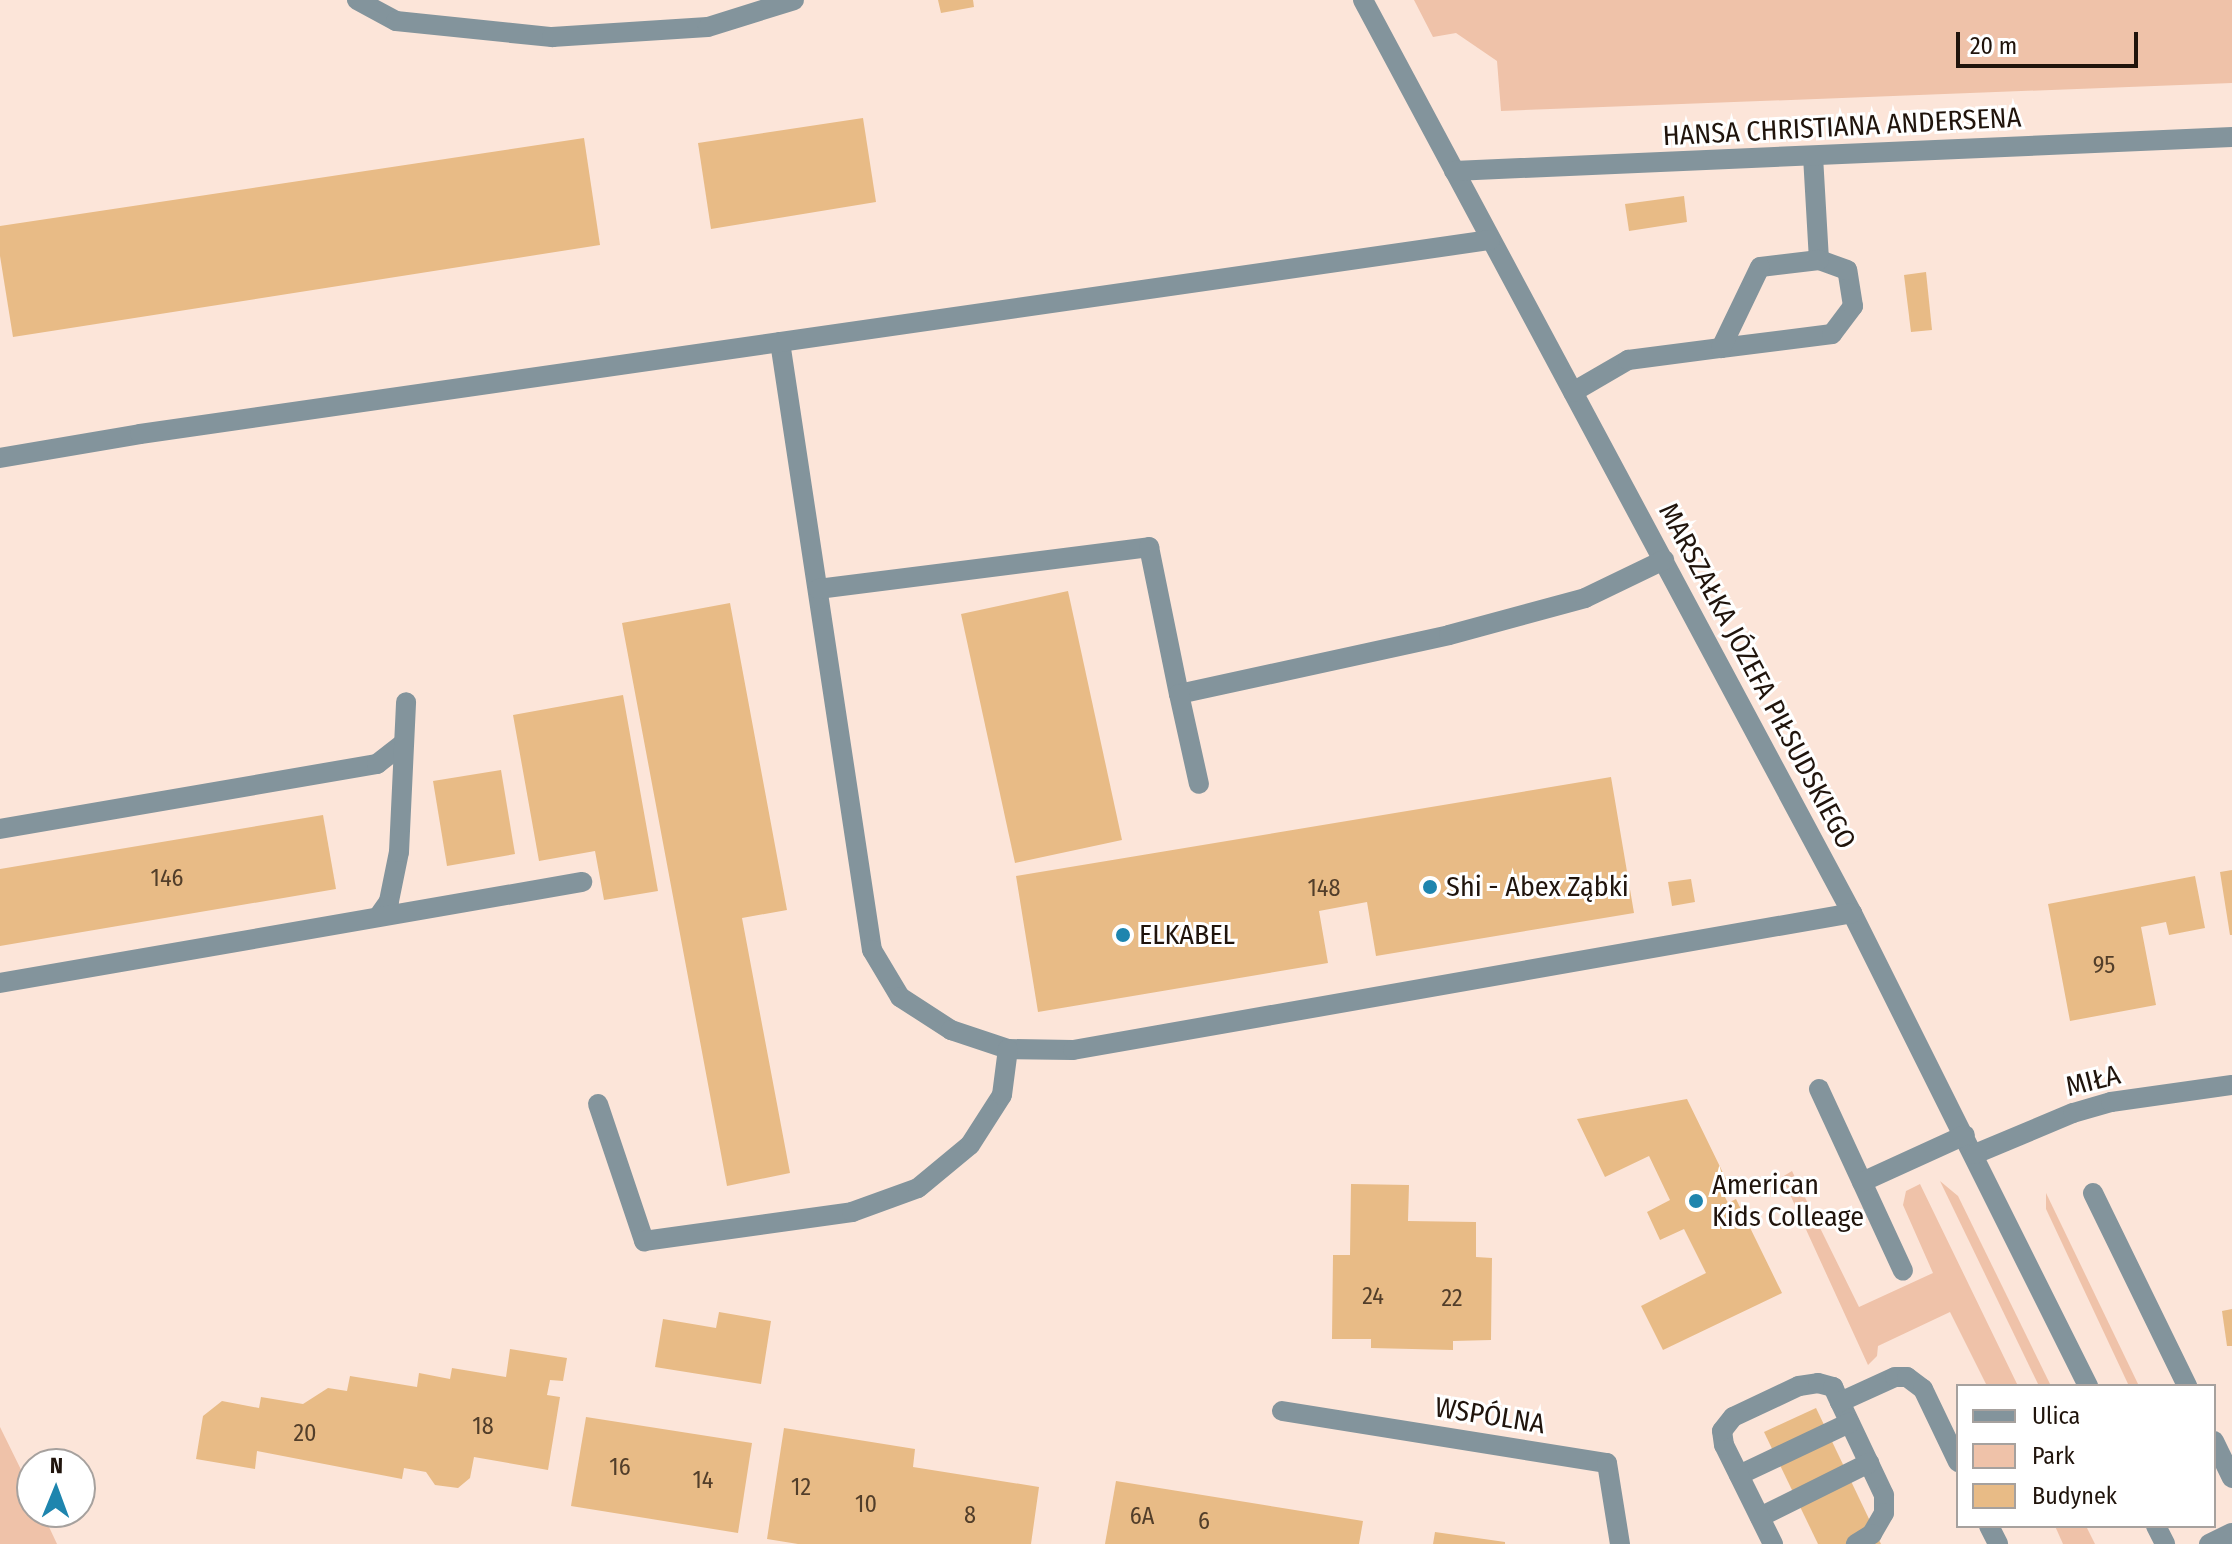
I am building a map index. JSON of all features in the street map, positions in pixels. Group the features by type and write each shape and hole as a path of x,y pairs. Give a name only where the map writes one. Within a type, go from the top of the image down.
{"street":[{"path":"357,0 396,21 552,37 708,27 794,0"},
{"name":"MARSZAŁKA JÓZEFA PIŁSUDSKIEGO","path":"1363,0 1852,913 2087,1384"},
{"name":"HANSA CHRISTIANA ANDERSENA","path":"1454,171 2232,137"},
{"path":"1813,156 1819,260"},
{"path":"0,458 140,434 1490,240"},
{"path":"1573,392 1628,360 1832,334 1853,306 1847,270 1819,260 1760,267 1721,348"},
{"path":"780,342 872,950 900,997 951,1030 1008,1049 1073,1050 1852,913"},
{"path":"818,589 1149,547 1199,784"},
{"path":"1179,694 1449,635 1585,598 1664,560"},
{"path":"378,917 389,901 399,852 406,702"},
{"path":"0,829 377,764 403,744"},
{"path":"0,983 582,882"},
{"path":"598,1104 644,1241 852,1212 918,1188 970,1145 978,1133 1002,1095 1008,1049"},
{"name":"MIŁA","path":"1862,1182 2111,1102 2232,1085"},
{"path":"1819,1089 1903,1271"},
{"path":"2093,1193 2186,1384"},
{"path":"1840,1402 1895,1377 1907,1377 1923,1389 1956,1458"},
{"path":"1773,1544 1739,1475 1722,1431 1733,1417 1799,1386 1818,1383 1833,1387 1884,1495 1884,1513 1872,1534 1856,1544"},
{"name":"WSPÓLNA","path":"1282,1411 1607,1463 1620,1544"},
{"path":"1739,1475 1849,1423"},
{"path":"2216,1445 2232,1478"},
{"path":"1760,1517 1869,1463"},
{"path":"2209,1544 2232,1533"}],"green space":[{"path":"1414,0 2232,0 2232,83 1501,111 1497,61 1456,33 1433,37"},
{"path":"1792,1171 1859,1307 1933,1273 1903,1205 1906,1191 1920,1184 2017,1384 1986,1384 1950,1312 1878,1346 1877,1356 1868,1365 1782,1177"},
{"path":"1940,1181 1958,1196 2050,1384 2038,1384"},
{"path":"2046,1193 2138,1384 2128,1384 2046,1209"},
{"path":"0,1427 16,1460 16,1528 50,1528 57,1544 0,1544"},
{"path":"2056,1528 2087,1528 2095,1544 2063,1544"}],"building":[{"path":"938,0 973,0 974,7 941,13"},
{"path":"863,118 876,202 711,229 698,143"},
{"path":"584,138 600,245 13,337 0,256 0,226"},
{"path":"1684,196 1687,222 1629,231 1625,204"},
{"path":"1926,272 1932,330 1911,332 1904,275"},
{"path":"1068,591 1122,840 1015,863 961,614"},
{"path":"730,603 787,910 742,918 790,1173 727,1186 622,623"},
{"path":"623,695 658,891 604,900 595,851 539,861 513,715"},
{"path":"501,770 515,854 447,866 433,781"},
{"path":"1611,777 1634,913 1376,956 1367,902 1319,911 1328,963 1038,1012 1016,876"},
{"path":"323,815 336,889 0,946 0,869"},
{"path":"2232,870 2232,935 2230,935 2220,872"},
{"path":"2195,876 2205,928 2169,935 2166,922 2141,927 2156,1005 2070,1021 2048,904"},
{"path":"1691,879 1695,902 1672,906 1668,882"},
{"path":"1687,1099 1726,1179 1718,1183 1728,1203 1736,1199 1782,1293 1663,1350 1641,1306 1706,1273 1684,1229 1660,1240 1647,1212 1670,1200 1649,1156 1605,1177 1577,1119"},
{"path":"1351,1184 1409,1185 1408,1221 1476,1222 1476,1257 1492,1258 1491,1340 1453,1341 1453,1350 1371,1348 1371,1339 1332,1339 1333,1255 1350,1255"},
{"path":"2232,1309 2232,1346 2227,1346 2222,1311"},
{"path":"719,1312 771,1321 761,1384 655,1367 663,1319 716,1328"},
{"path":"510,1349 567,1358 563,1381 550,1380 547,1395 560,1397 548,1470 474,1457 470,1478 458,1488 435,1485 426,1472 404,1468 402,1479 257,1451 255,1469 196,1459 203,1416 222,1401 259,1408 261,1397 303,1404 328,1388 347,1391 350,1376 417,1387 419,1373 450,1379 452,1368 506,1377"},
{"path":"1816,1408 1881,1544 1818,1544 1764,1432"},
{"path":"586,1417 752,1443 738,1533 571,1506"},
{"path":"784,1428 915,1449 913,1467 1039,1487 1031,1544 798,1544 767,1539"},
{"path":"1116,1481 1363,1521 1359,1544 1105,1544"},
{"path":"1435,1532 1505,1542 1505,1544 1433,1544"}],"place":[{"name":"Shi - Abex Ząbki","path":"1430,887"},
{"name":"ELKABEL","path":"1123,935"},
{"name":"American Kids Colleage","path":"1696,1201"}]}
